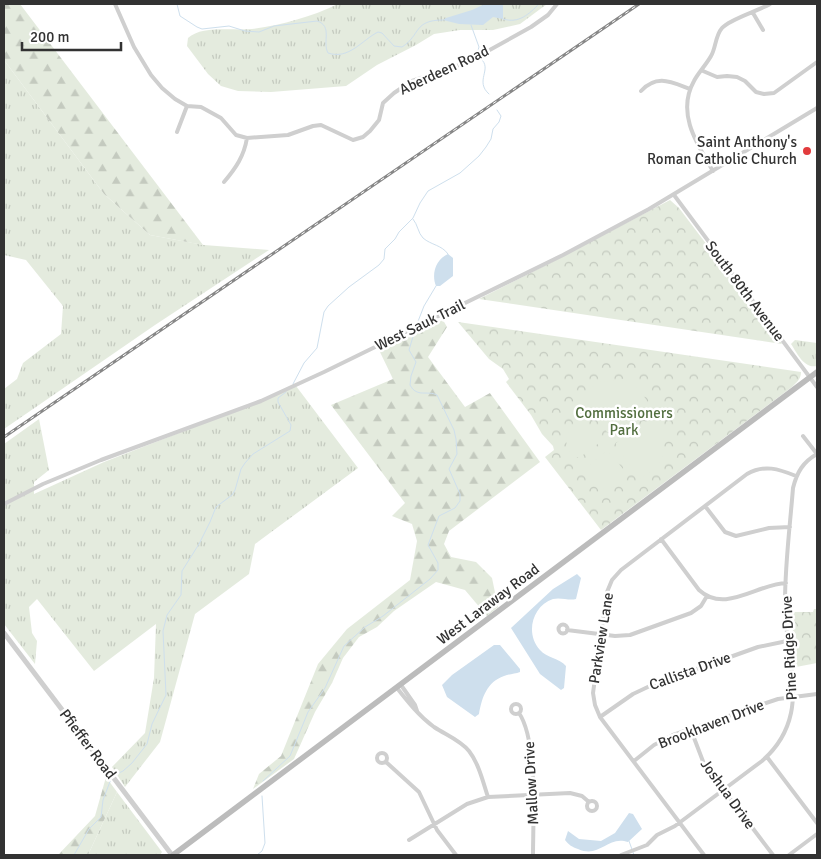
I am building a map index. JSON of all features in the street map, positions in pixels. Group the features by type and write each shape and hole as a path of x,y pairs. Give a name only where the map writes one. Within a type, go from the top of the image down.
{"main road":[{"name":"West Laraway Road","path":"173,855 817,372"}],"street":[{"path":"116,4 134,47 151,75 162,88 187,106 211,111 221,118 236,135 247,138 245,150 237,168 224,182"},
{"name":"Aberdeen Road","path":"247,138 288,135 313,126 321,126 353,140 363,137 379,120 383,103 394,93 412,81 468,62 531,27 548,15 557,4"},
{"path":"713,171 689,126 687,107 690,89 694,79 703,70 713,53 722,28 732,20 753,13 770,4"},
{"path":"753,13 763,30"},
{"path":"703,70 717,77 737,77 745,81 756,92 764,94 774,93 817,62"},
{"path":"641,91 657,80 668,81 690,89"},
{"path":"177,132 187,106"},
{"name":"West Sauk Trail","path":"4,504 44,484 101,460 261,401 563,255 674,194 817,108"},
{"name":"South 80th Avenue","path":"674,194 817,387"},
{"path":"803,436 817,453"},
{"name":"Pine Ridge Drive","path":"624,854 647,845 658,835 680,823 767,757 780,740 786,728 791,713 793,696 785,602 793,488 796,476 804,462 817,453"},
{"name":"Parkview Lane","path":"704,855 600,717 595,706 593,693 607,592 612,580 621,570 747,474 756,470 775,468 796,476"},
{"path":"705,506 725,532 736,536 769,528 790,527"},
{"path":"661,539 699,590 707,596 719,600 729,600 771,585 786,583"},
{"path":"567,630 615,636 630,635 688,614 700,606 707,596"},
{"name":"Pfieffer Road","path":"4,634 173,855"},
{"name":"Callista Drive","path":"600,717 633,694 652,685 758,647 787,641"},
{"path":"399,687 412,708 432,726 465,747 477,766 488,797"},
{"name":"Brookhaven Drive","path":"634,760 661,741 691,730 778,699 817,694"},
{"name":"Mallow Drive","path":"519,713 529,736 533,795 533,855"},
{"name":"Joshua Drive","path":"691,730 703,761 773,855"},
{"path":"767,757 817,822"},
{"path":"386,762 419,792 433,823 456,855"},
{"path":"409,840 433,823 467,804 488,797 574,794 582,796 589,802"},
{"path":"789,855 817,834"}],"green space":[{"path":"4,4 20,4 203,245 150,235 104,194 4,60"},
{"path":"338,4 547,4 520,24 493,30 460,30 434,34 377,65 346,86 271,92 238,91 221,86 208,74 187,46 188,38 201,31 252,29 274,25 307,17"},
{"path":"4,60 104,194 150,235 204,245 269,250 155,325 4,429 4,389 17,379 23,363 61,334 63,306 26,260 4,255"},
{"path":"670,200 679,208 782,344 479,299 554,261"},
{"path":"443,320 447,327 428,357 465,407 490,393 540,462 449,531 444,544 451,557 476,562 492,578 498,607 487,616 465,590 436,582 394,611 377,627 359,637 343,658 332,683 315,712 294,759 253,789 259,774 281,756 318,664 347,629 410,580 417,541 412,524 392,516 405,503 331,405 393,379 379,350"},
{"name":"Commissioners Park","path":"458,322 801,372 801,374 792,387 601,530 545,457 554,450 553,446 542,434 531,415 506,382 509,379 503,369 489,359"},
{"path":"795,340 817,343 817,366 808,365 801,359 791,344"},
{"path":"623,379 637,387 647,401 643,410 613,432 607,432 579,395 600,382"},
{"path":"296,386 358,468 255,544 249,574 195,614 160,742 125,787 112,767 145,733 154,678 156,624 94,671 37,599 29,607 32,633 37,641 35,664 4,624 4,444 39,419 49,470 34,482 34,494 104,462"},
{"path":"584,418 600,440 599,443 579,458 568,449 567,438 573,426"},
{"path":"651,418 658,424 661,431 664,452 657,467 640,479 616,443"},
{"path":"605,452 609,452 628,475 615,486 609,488 598,487 581,472"},
{"path":"814,609 817,609 817,663 796,667 791,612 813,612"},
{"path":"106,777 117,792 88,855 58,855 95,816"},
{"path":"117,792 162,852 160,855 88,855"}],"water":[{"path":"485,4 503,4 503,19 493,17 483,25 459,24 443,20 472,10"},
{"path":"448,254 453,258 453,276 440,286 436,286 434,272 440,259"},
{"path":"577,574 581,578 576,599 553,599 540,608 533,621 532,629 535,644 546,655 566,666 564,688 561,690 540,674 511,628 553,589"},
{"path":"494,645 500,645 520,669 520,672 504,676 489,686 479,714 475,717 447,697 442,685 452,675"},
{"path":"629,813 633,814 642,829 628,842 614,842 592,851 586,851 572,847 565,840 568,831 579,839 601,841 615,833"}],"waterway":[{"path":"177,4 180,16 202,29 229,26 245,31 259,32 274,26 317,21 325,27 326,49 328,53 336,54 349,52 378,32 382,33 394,46 402,47 422,25 443,20"},
{"path":"503,19 519,19 539,4"},
{"path":"471,25 479,47 477,53"},
{"path":"481,59 485,67 483,84 489,94"},
{"path":"293,384 304,363 317,348 324,312 328,306 349,287 379,265 384,259 385,249 413,218 428,191 460,173 479,156 491,139 493,129 499,122 501,116 497,110"},
{"path":"413,219 423,238 443,249 448,254"},
{"path":"417,324 424,306 436,286"},
{"path":"263,781 290,756 308,712 325,688 344,646 365,627 383,616 430,579 438,570 438,563 428,545 439,516 455,508 460,501 460,494 449,469 457,454 456,439 454,430 437,395 419,393 410,385 416,362 409,350 415,330"},
{"path":"113,776 123,771 132,763 147,744 152,724 166,695 163,631 167,615 181,595 182,571 199,544 216,507 232,495 235,490 241,469 245,463 253,454 290,431 291,425 278,402 278,398 286,392"},
{"path":"74,855 89,829 101,817 103,800 111,779"},
{"path":"257,855 262,851 265,843 262,796"},
{"path":"629,841 634,855"}],"railway":[{"path":"4,437 639,4"}],"place":[{"name":"Saint Anthony's Roman Catholic Church","path":"807,151"}]}
